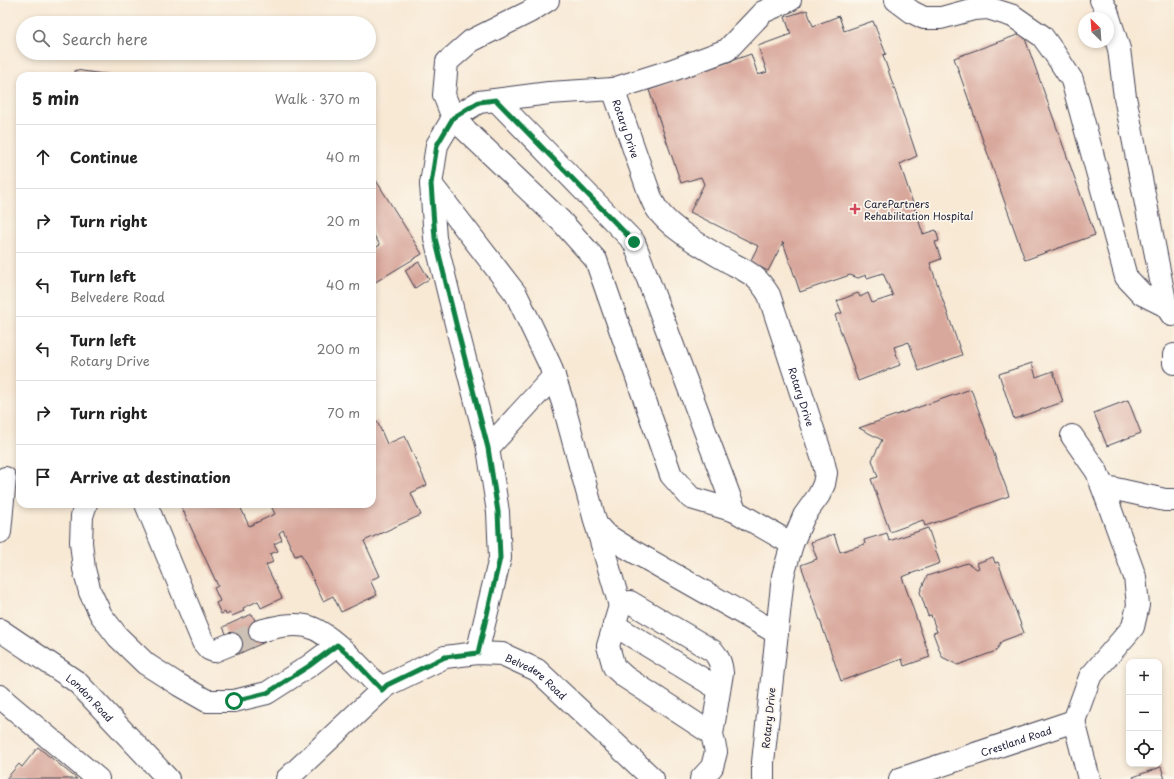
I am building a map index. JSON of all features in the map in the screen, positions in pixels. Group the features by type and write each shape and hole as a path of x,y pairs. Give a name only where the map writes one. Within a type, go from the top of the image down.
{"street":[{"path":"548,0 529,12 471,41 447,62 444,94 453,118 561,221 596,260 671,475 691,498 735,511 792,544"},
{"path":"613,89 670,71 726,50 763,12 790,0"},
{"path":"896,0 912,12 924,18 941,18 974,8 988,8 1013,16 1042,36 1056,54 1072,80 1095,168 1126,276 1142,294 1170,312"},
{"path":"1101,0 1107,11 1119,49 1125,97 1170,312"},
{"name":"Rotary Drive","path":"478,653 500,558 498,512 488,448 435,238 431,184 437,145 453,118 479,102 549,93 613,89 656,209 664,218 678,229 710,251 754,276 762,283 768,295 826,473 824,484 819,495 804,516 792,544 783,576 763,762 763,779"},
{"path":"496,100 634,242 735,511"},
{"path":"431,184 516,294 554,376 563,403 596,524 617,616 719,689"},
{"path":"1174,355 1174,363"},
{"path":"488,448 554,376"},
{"path":"1072,436 1097,472 1135,578 1138,605 1133,627 1090,677 1074,720 1089,779"},
{"path":"0,532 5,478"},
{"path":"1102,486 1165,500 1174,500"},
{"path":"85,508 82,516 81,542 84,569 90,592 102,615 118,637 146,664 207,701 234,701 267,693 309,666 337,645"},
{"path":"148,508 203,642 208,650 214,651 230,644"},
{"path":"596,524 605,534 618,542 777,633"},
{"path":"701,779 712,767 716,752 712,734 722,673 718,657 713,651 630,602 625,603 617,616 608,646 614,667 625,677 712,734"},
{"path":"260,631 286,625 307,626 321,632 352,658 382,690"},
{"name":"London Road","path":"0,630 77,682 168,779"},
{"name":"Belvedere Road","path":"288,779 387,685 445,657 478,653 502,654 537,670 653,779"},
{"path":"2,704 98,779"},
{"name":"Crestland Road","path":"900,779 1074,720"}],"building":[{"path":"807,10 813,26 839,16 844,31 873,21 886,54 883,55 917,156 900,164 923,234 936,230 939,241 935,242 941,259 930,263 962,355 919,371 909,342 894,347 900,365 858,381 835,315 842,313 837,301 858,293 860,297 868,293 872,303 893,296 883,273 867,278 866,275 858,278 850,275 800,292 783,242 768,271 750,262 758,246 690,212 704,184 701,177 681,183 649,90 751,54 758,75 767,72 758,46 791,34 785,17"},
{"path":"1023,33 1095,235 1025,260 954,58"},
{"path":"75,70 89,72 75,72"},
{"path":"376,180 422,254 376,282 376,248 380,245 376,238"},
{"path":"419,262 429,279 415,288 405,270"},
{"path":"1032,363 1036,377 1053,371 1063,402 1014,419 999,374"},
{"path":"971,389 1009,496 925,526 923,520 890,532 871,479 878,477 872,460 882,440 859,428"},
{"path":"1128,400 1141,433 1107,446 1094,413"},
{"path":"376,421 387,444 405,436 427,485 411,493 421,515 364,541 380,576 370,580 377,595 341,612 333,596 323,601 301,554 295,556 283,530 279,533 282,540 274,544 278,551 270,554 273,562 266,565 282,598 261,608 258,601 243,608 244,611 232,616 230,613 226,615 225,612 221,614 216,603 220,601 214,588 218,586 182,508 241,508 249,526 275,514 272,508 376,508"},
{"path":"928,528 940,563 902,577 930,657 904,666 902,659 841,681 801,565 817,559 811,542 834,534 840,552 865,544 864,540 887,533 889,541"},
{"path":"993,557 995,563 998,562 1024,633 1002,641 996,651 958,665 942,657 933,633 937,632 931,615 928,616 920,592 927,576 967,563 977,569 979,568 977,563"},
{"path":"252,614 265,642 236,655 223,627"},
{"path":"38,747 77,779 6,779 19,764 22,767"},
{"path":"1161,767 1165,779 1134,779 1133,777"}],"tunnel":[{"path":"231,644 260,631"}],"place":[{"name":"CarePartners Rehabilitation Hospital","path":"855,209"}],"route":[{"path":"234,701 267,693 309,666 337,645 352,658 382,690 387,685 445,657 478,653 500,558 498,512 488,448 435,238 431,184 437,145 453,118 479,102 496,100 634,242"}]}
